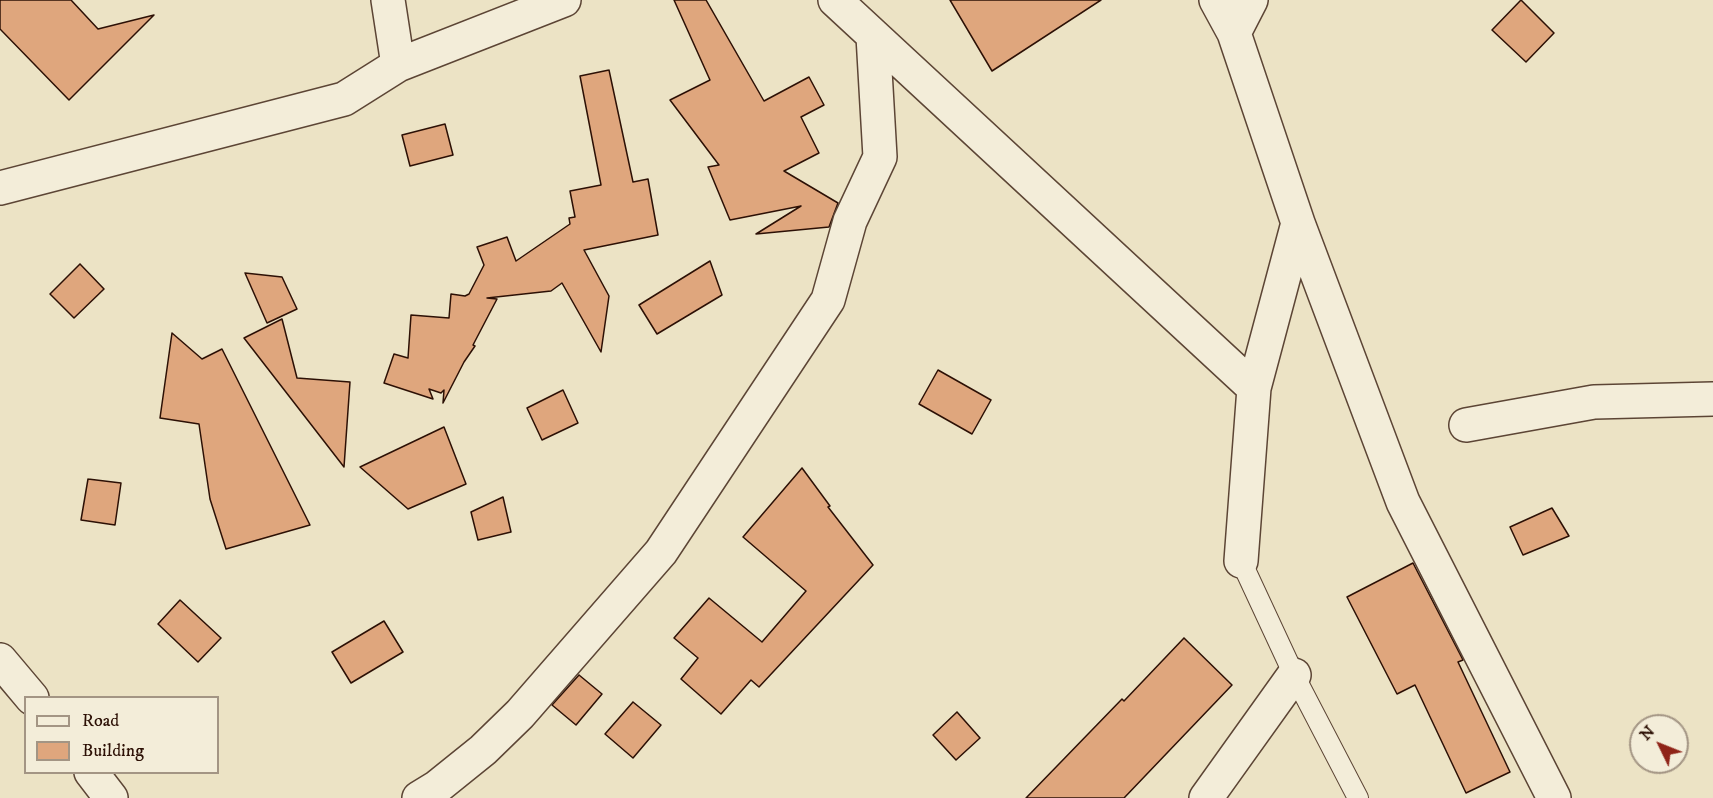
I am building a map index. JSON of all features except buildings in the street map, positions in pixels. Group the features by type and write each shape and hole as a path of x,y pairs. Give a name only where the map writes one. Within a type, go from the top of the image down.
{"street":[{"path":"387,0 398,65"},
{"path":"0,188 344,99 398,65 564,0"},
{"path":"835,0 1254,388"},
{"path":"1216,0 1234,33 1298,224 1403,502 1554,798"},
{"path":"1234,33 1251,0"},
{"path":"419,798 437,787 483,750 520,714 661,552 828,300 850,221 880,157 873,36"},
{"path":"1241,561 1254,388 1298,224"},
{"path":"1466,425 1594,402 1713,399"},
{"path":"0,660 30,696"},
{"path":"1206,798 1294,675"},
{"path":"93,774 111,798"}],"lane":[{"path":"1241,561 1294,675 1358,798"}]}
